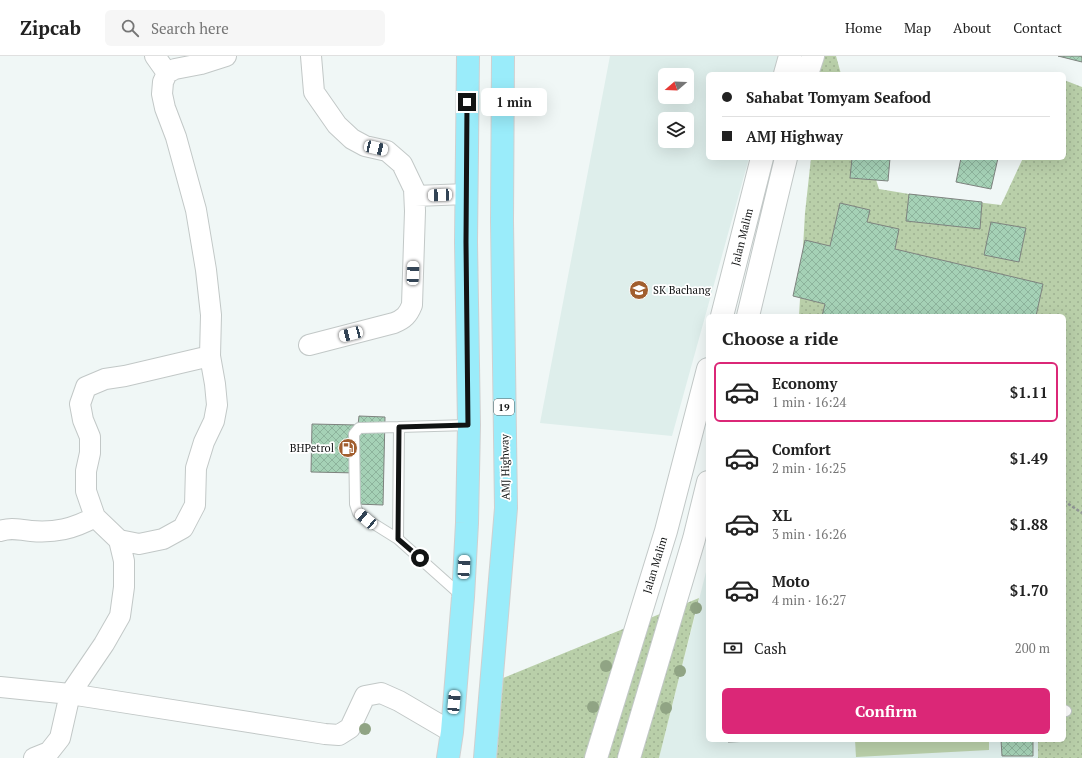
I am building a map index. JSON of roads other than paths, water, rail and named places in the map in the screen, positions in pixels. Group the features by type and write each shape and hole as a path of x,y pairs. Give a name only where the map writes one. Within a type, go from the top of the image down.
{"highway":[{"path":"448,758 452,732 463,597 467,522 468,56"},
{"name":"AMJ Highway","path":"485,758 506,508 502,221 503,56"}],"main road":[{"path":"786,72 790,56"},
{"path":"808,72 813,56"},
{"name":"Jalan Malim","path":"723,314 761,160"},
{"path":"748,314 786,160"},
{"name":"Jalan Malim","path":"596,758 668,524 706,377"},
{"path":"629,758 705,506"}],"street":[{"path":"155,56 167,73"},
{"path":"210,356 125,376 105,379 86,388 80,404 83,420 90,437 90,453 86,471 86,491 95,518 119,540 139,544 163,539 183,528 195,505 196,468 204,442 214,421 217,405 210,356 211,315 206,270 196,210 176,137 165,108 162,94 163,82 167,73 175,69 201,64 226,56"},
{"path":"309,345 394,323 402,320 408,313 412,305 415,211 414,190 402,164 387,151 365,146 352,139 337,125 314,92 311,56"},
{"path":"414,196 467,194"},
{"path":"0,531 9,528 53,532 79,526 95,518"},
{"path":"34,758 49,752 60,738 70,694 104,644 120,616 124,587 124,561 119,540"},
{"path":"0,687 70,694 339,735 350,728 365,696 381,693 399,701 452,732"}],"lane":[{"path":"463,597 398,539 358,513 355,504 354,434 360,428 468,425"},
{"path":"398,539 399,427"}],"place":[{"name":"SK Bachang","path":"639,290"},
{"name":"BHPetrol","path":"348,448"}]}
